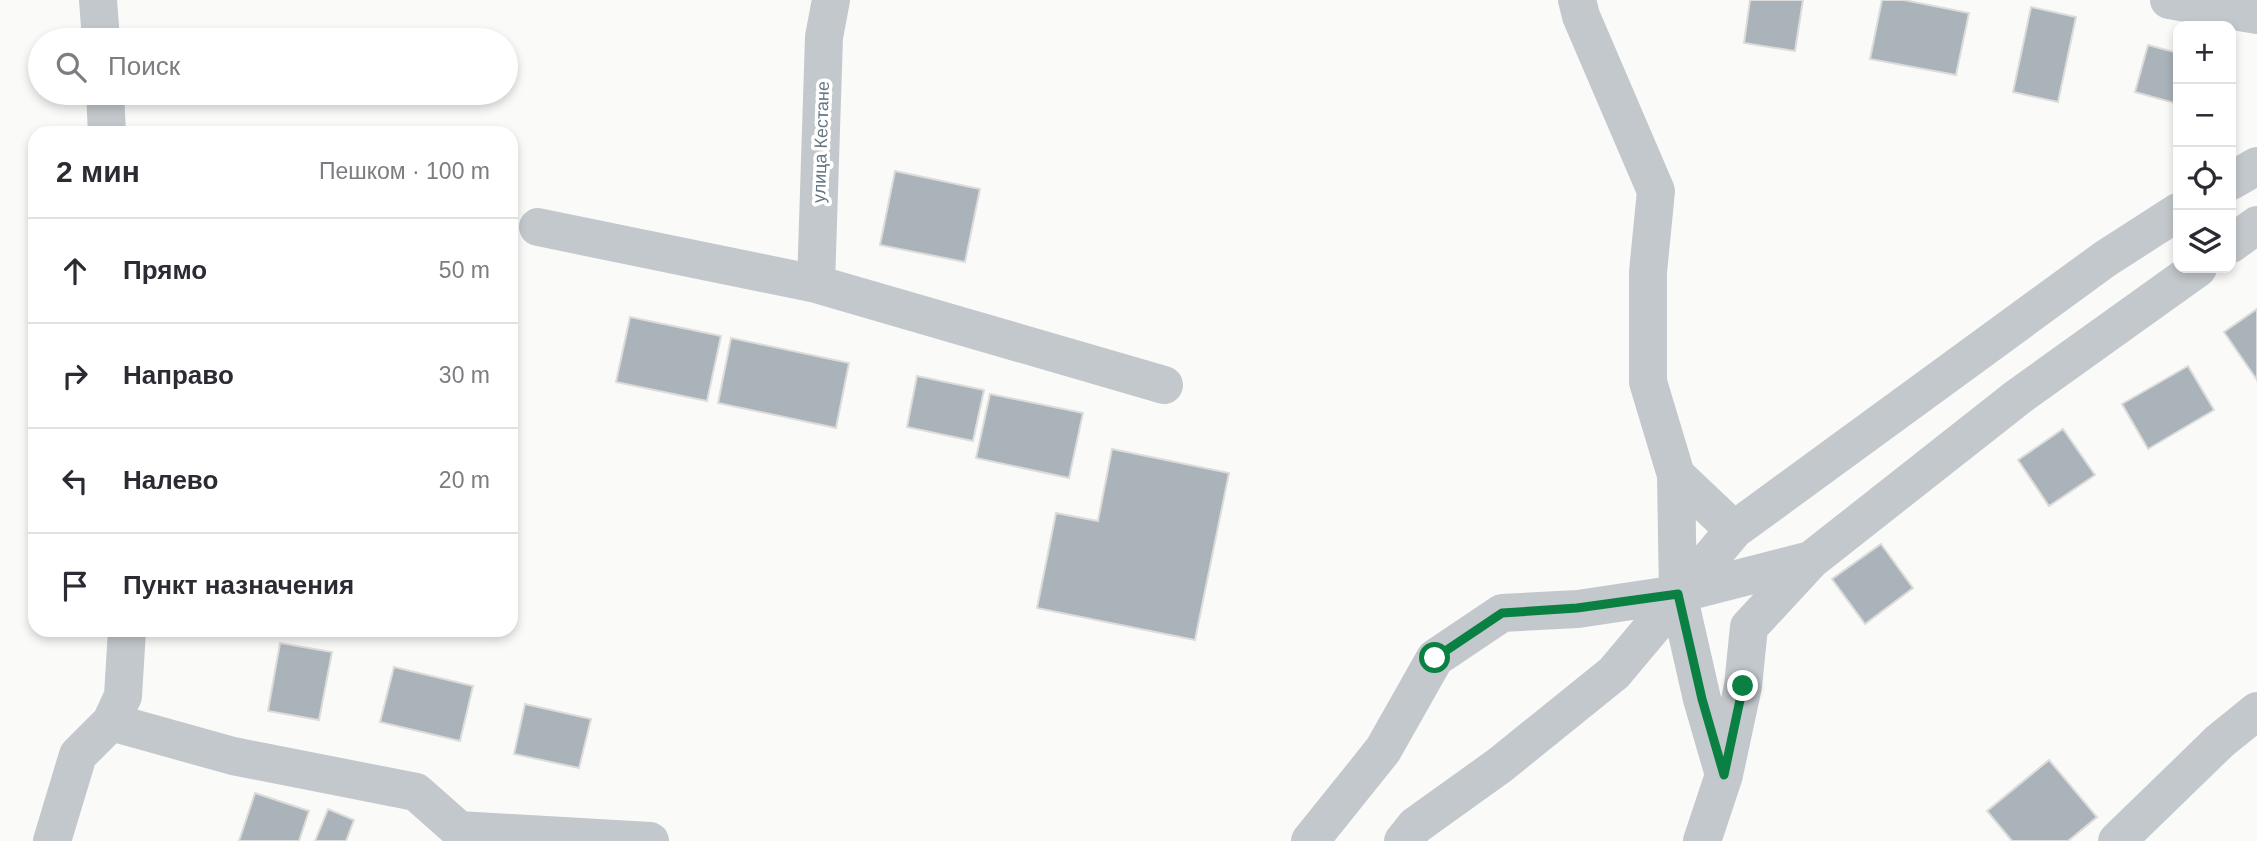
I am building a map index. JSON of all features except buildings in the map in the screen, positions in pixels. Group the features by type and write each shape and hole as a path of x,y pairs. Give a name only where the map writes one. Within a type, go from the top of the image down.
{"street":[{"path":"98,0 100,28"},
{"name":"улица Кестане","path":"816,284 824,37 831,0"},
{"path":"1577,0 1656,191 1648,272 1648,382 1676,475 1678,594 1702,699 1724,775"},
{"path":"2169,0 2257,15"},
{"path":"105,105 106,126"},
{"path":"2236,178 2257,166"},
{"path":"1403,841 1415,826 1500,765 1614,673 1734,530 2105,259 2173,215"},
{"path":"2236,240 2257,225"},
{"path":"538,227 816,284 1164,385"},
{"path":"1702,841 1724,775 1743,686 1749,627 1811,560 2018,397 2191,273"},
{"path":"1676,475 1734,530"},
{"path":"1310,841 1383,750 1435,658 1502,613 1577,608 1678,594 1811,560"},
{"path":"52,841 78,755 111,722 123,696 127,637"},
{"path":"2118,841 2220,741 2257,711"},
{"path":"111,722 233,756 416,792 459,830 650,841"}],"route":[{"path":"1435,658 1502,613 1577,608 1678,594 1702,699 1724,775 1743,686"}]}
